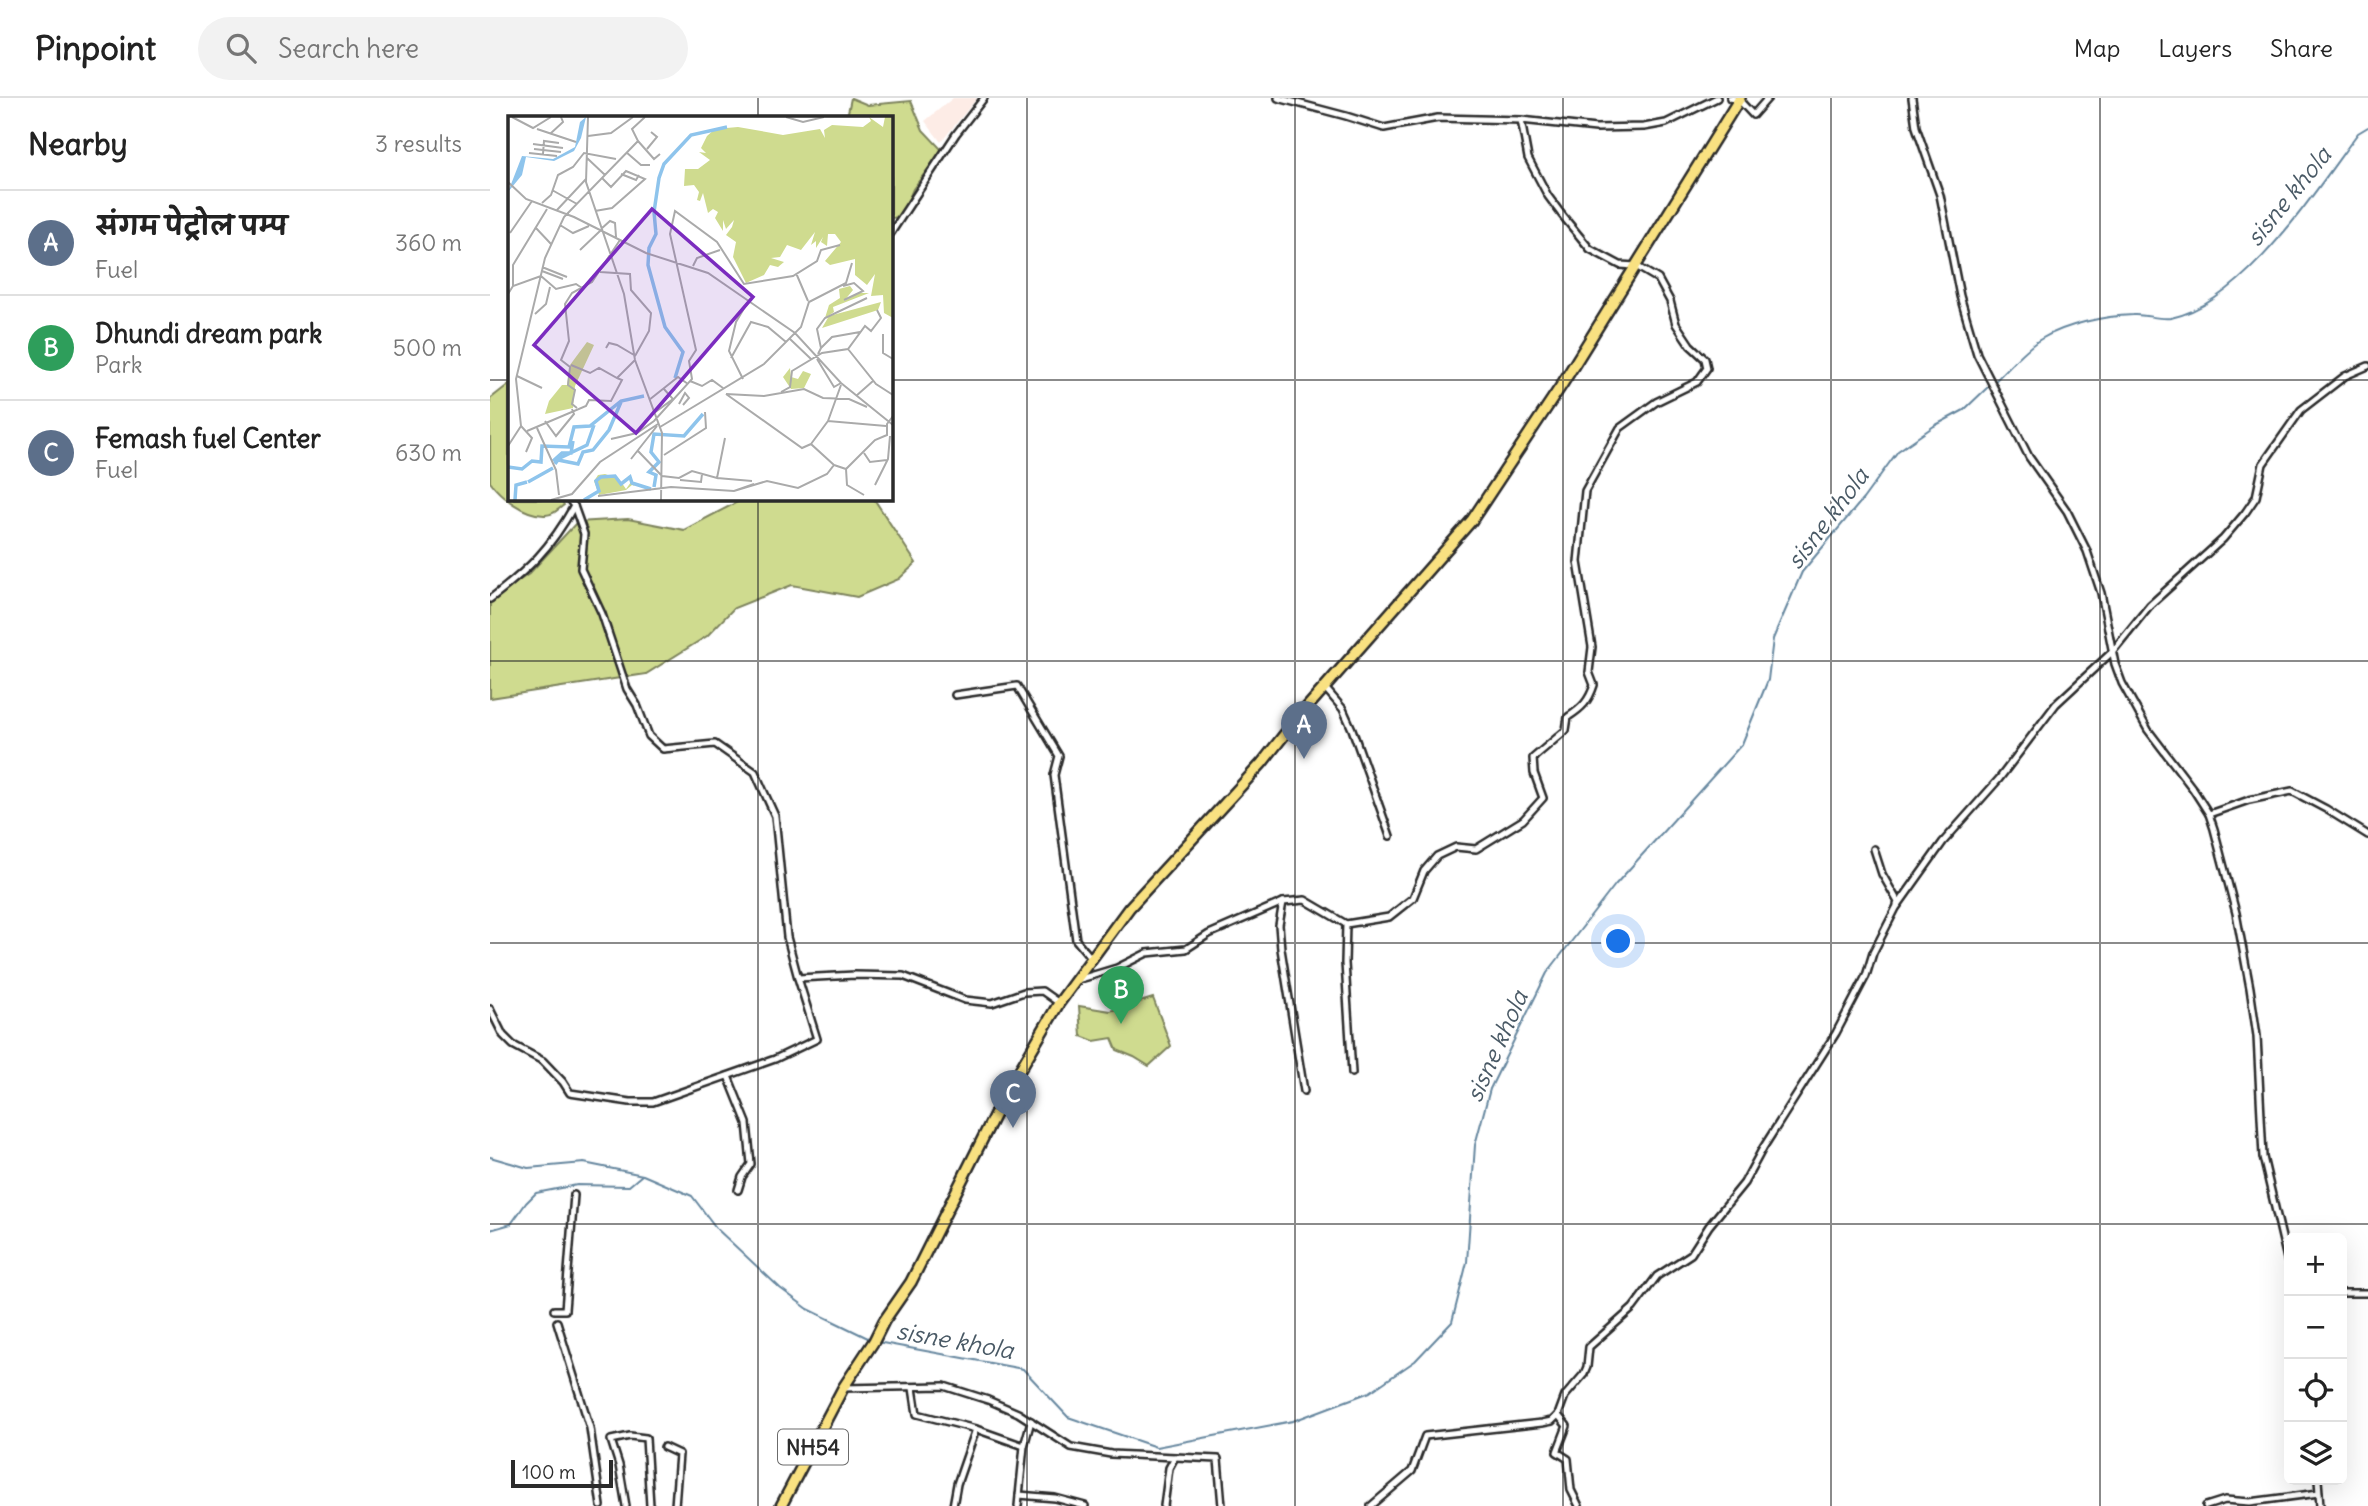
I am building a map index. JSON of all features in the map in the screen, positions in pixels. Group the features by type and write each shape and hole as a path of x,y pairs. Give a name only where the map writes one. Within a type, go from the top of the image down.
{"main road":[{"name":"NH54","path":"781,1506 843,1388 911,1282 1001,1102 1059,1003 1129,908 1262,763 1472,520 1636,265 1737,99"}],"street":[{"path":"892,231 956,134 984,98"},
{"path":"1278,98 1384,128 1438,117 1521,120 1596,128 1644,127 1666,123 1717,98"},
{"path":"1737,99 1753,115 1768,98"},
{"path":"1912,98 1916,127 1940,195 1960,296 1977,354 2029,457 2067,511 2087,551 2101,593 2112,652 2122,683 2164,754 2193,789 2209,814 2231,893 2246,963 2257,1036 2263,1157 2284,1246"},
{"path":"1074,981 1117,968 1147,953 1186,949 1209,934 1283,902 1306,900 1346,924 1389,917 1413,898 1423,871 1437,856 1456,847 1476,849 1523,820 1543,798 1534,772 1533,758 1566,730 1568,717 1583,708 1594,685 1589,672 1592,647 1578,562 1585,491 1620,428 1656,402 1697,382 1707,368 1705,359 1690,345 1676,324 1670,301 1658,279 1636,265 1620,265 1590,249 1562,215 1548,196 1528,158 1521,120"},
{"path":"1371,1506 1412,1471 1425,1436 1542,1423 1558,1415 1565,1396 1587,1367 1589,1347 1633,1308 1657,1276 1691,1254 1709,1226 1744,1183 1763,1148 1836,1033 1896,908 1943,842 1999,779 2056,704 2112,652 2150,605 2223,539 2245,513 2256,497 2263,464 2301,410 2345,376 2368,366"},
{"path":"490,1009 503,1035 513,1045 543,1061 570,1093 630,1102 653,1102 728,1076 817,1039 787,937 775,816 755,772 715,744 663,749 649,736 637,705 627,689 602,614 581,569 584,534 570,500"},
{"path":"490,599 526,571 559,532 574,506"},
{"path":"956,695 1017,686 1059,756 1054,775 1076,940 1091,958"},
{"path":"1325,688 1343,709 1352,729 1390,836"},
{"path":"2209,814 2249,800 2292,791 2368,835"},
{"path":"1874,849 1882,874 1898,902 1896,908"},
{"path":"1283,902 1279,925 1281,949 1304,1091"},
{"path":"1346,924 1345,963 1352,1073"},
{"path":"797,978 903,976 965,1000 992,1003 1024,992 1042,991 1059,1003"},
{"path":"728,1076 747,1123 751,1164 742,1177 738,1190"},
{"path":"554,1310 565,1310 574,1195"},
{"path":"2347,1293 2368,1293"},
{"path":"557,1322 590,1428 601,1506"},
{"path":"843,1388 944,1386 988,1400 1031,1421 1071,1447 1090,1452 1218,1459 1222,1506"},
{"path":"913,1388 916,1414 976,1429 1024,1446"},
{"path":"1558,1415 1567,1426 1557,1452 1567,1459 1571,1490 1579,1506"},
{"path":"1018,1506 1024,1446 1031,1421"},
{"path":"953,1506 957,1484 976,1429"},
{"path":"626,1506 619,1465 611,1440 630,1436 646,1438 650,1506"},
{"path":"664,1447 679,1454 675,1506"},
{"path":"1164,1506 1169,1468 1175,1457"},
{"path":"2318,1485 2320,1506"},
{"path":"2206,1506 2225,1500 2250,1502 2319,1493"},
{"path":"1018,1495 1055,1498 1085,1506"},
{"path":"1055,1498 1057,1506"}],"shaded area":[{"path":"953,98 977,98 941,142 925,121"}],"green space":[{"path":"851,98 868,105 911,101 923,130 942,150 913,189 901,217 892,218 892,116 847,116"},
{"path":"508,385 508,500 490,482 490,399"},
{"path":"508,500 562,500 564,505 549,515 521,509"},
{"path":"741,500 875,500 916,563 899,579 857,597 792,585 734,608 707,636 646,674 490,698 490,600 529,574 577,522 628,519 684,530"},
{"path":"1153,998 1171,1046 1149,1066 1117,1050 1112,1038 1094,1041 1081,1036 1079,1006 1110,1011"}],"waterway":[{"name":"sisne khola","path":"1993,383 2022,353 2062,329 2098,319 2122,316 2171,318 2199,308 2225,291 2276,241 2358,133 2368,127"},
{"name":"sisne khola","path":"877,1342 1023,1369 1068,1417 1156,1447 1293,1421 1370,1392 1415,1361 1452,1322 1467,1262 1475,1145 1490,1089 1547,973 1615,885 1742,744 1768,680 1773,639 1802,572 1863,499 1898,451 1934,426 1964,410 1989,386"},
{"name":"sisne khola","path":"490,1157 528,1168 584,1163 643,1175 692,1196 717,1229 780,1288 808,1309 872,1340"},
{"path":"490,1230 511,1224 536,1193 577,1185 629,1186 642,1175"}],"place":[{"name":"संगम पेट्रोल पम्प","path":"1304,759"},
{"name":"Dhundi dream park","path":"1121,1024"},
{"name":"Femash fuel Center","path":"1013,1128"}]}
